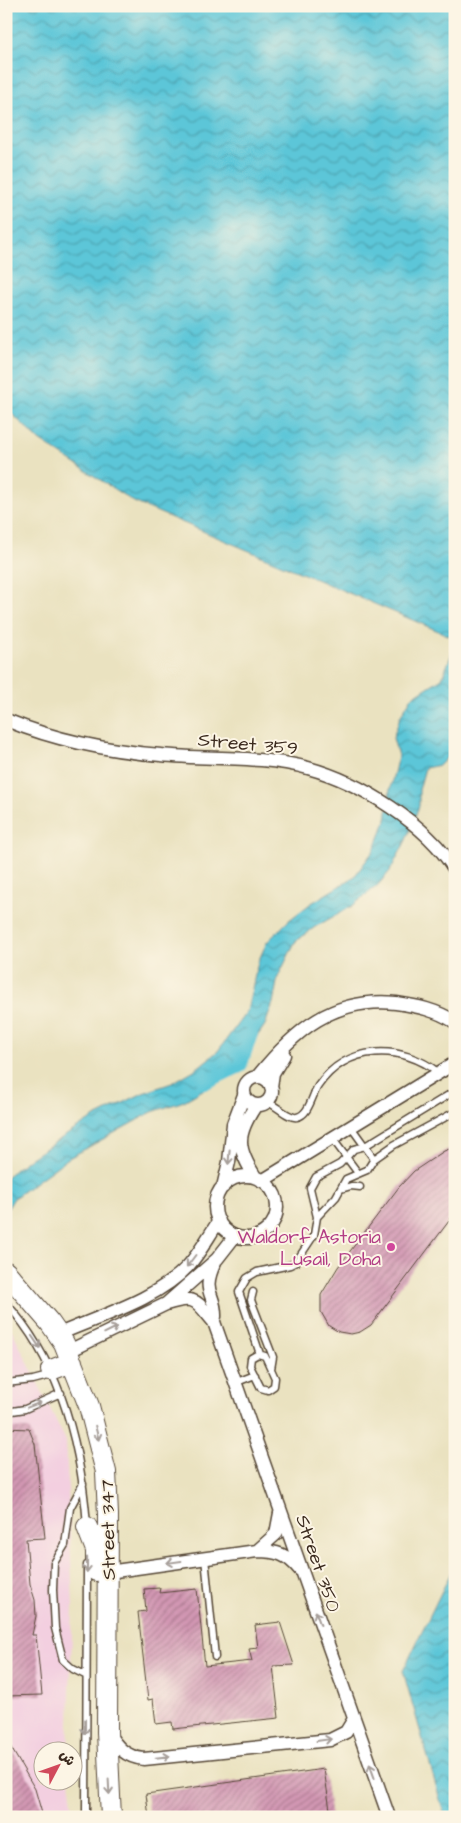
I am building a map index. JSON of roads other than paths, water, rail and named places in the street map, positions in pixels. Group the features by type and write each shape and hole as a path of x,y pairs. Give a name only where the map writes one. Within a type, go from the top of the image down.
{"main road":[{"name":"Street 347","path":"6,1272 66,1349 97,1432 106,1472 108,1572 107,1732 111,1817"},
{"path":"52,1372 66,1349"},
{"path":"87,1537 96,1550 98,1625 108,1672"}],"street":[{"name":"Street 359","path":"6,720 63,740 161,755 235,759 308,768 332,776 407,818 431,839 455,870"},
{"path":"223,1187 229,1162 233,1124 247,1082 258,1077 278,1052 309,1024 334,1011 360,1004 385,1002 411,1005 430,1010 455,1022"},
{"path":"455,1031 424,1016 384,1009 362,1011 338,1017 312,1030 283,1056 274,1073 271,1087 272,1092 243,1125 240,1136 245,1160 259,1179 272,1190 277,1202 274,1221 260,1235 248,1238 235,1236 223,1227 219,1221 216,1207 219,1193 223,1187 235,1178 259,1179 351,1127 455,1063"},
{"path":"258,1077 267,1080 271,1087"},
{"path":"244,1094 251,1103 262,1104"},
{"path":"66,1349 177,1277 190,1264 219,1221"},
{"path":"166,1304 217,1259 235,1236"},
{"path":"214,1322 215,1313 208,1286 208,1277 217,1259"},
{"path":"66,1349 166,1304 186,1298 200,1303 214,1322"},
{"name":"Street 350","path":"214,1322 237,1382 389,1817"},
{"path":"257,1550 276,1534 280,1522 280,1505"},
{"path":"108,1572 257,1550 275,1551 284,1554 302,1572"},
{"path":"107,1732 129,1756 144,1759 330,1740 346,1732 354,1719"}],"lane":[{"path":"262,1104 293,1117 299,1117 308,1108 316,1088 331,1072 348,1060 369,1053 388,1051 411,1056 439,1073"},
{"path":"260,1354 239,1292 247,1278 257,1272 290,1266 296,1262 314,1235 317,1217 311,1194 312,1183 316,1177 340,1164 354,1149 365,1146 455,1091"},
{"path":"317,1217 341,1189 346,1179 367,1170 374,1159 394,1144 455,1112"},
{"path":"351,1127 374,1159"},
{"path":"332,1138 358,1173"},
{"path":"341,1189 350,1186 360,1187"},
{"path":"253,1292 251,1300 273,1358 271,1369"},
{"name":"Street 347","path":"6,1303 18,1315 43,1353 61,1393 74,1438 83,1484 87,1537"},
{"path":"260,1354 265,1356 271,1369 276,1382 268,1390 261,1388 250,1362 254,1355 260,1354"},
{"path":"6,1383 33,1380 52,1372"},
{"path":"237,1382 254,1375"},
{"path":"6,1412 25,1409 61,1393"},
{"path":"83,1484 70,1508 66,1545 54,1563 52,1590 55,1628 63,1660 73,1669 85,1675"},
{"name":"Street 347","path":"86,1817 85,1675 87,1557"},
{"path":"205,1558 216,1658"}],"water":[{"path":"6,6 455,6 455,638 134,502 39,440 6,408"},
{"path":"455,646 455,749 440,765 425,768 419,790 419,806 406,840 390,871 377,886 352,906 315,927 295,942 278,977 273,1003 265,1025 252,1044 206,1088 184,1101 152,1112 67,1159 14,1198 6,1211 6,1177 29,1159 93,1118 143,1093 172,1083 196,1069 218,1051 247,1011 258,962 267,942 288,921 310,904 354,877 374,850 386,821 390,789 398,756 393,738 400,717 411,698 442,678"},
{"path":"455,1564 455,1817 445,1817 403,1671"}],"waterway":[{"path":"204,1083 240,1066 251,1034"}],"place":[{"name":"Waldorf Astoria Lusail, Doha","path":"391,1247"}]}
